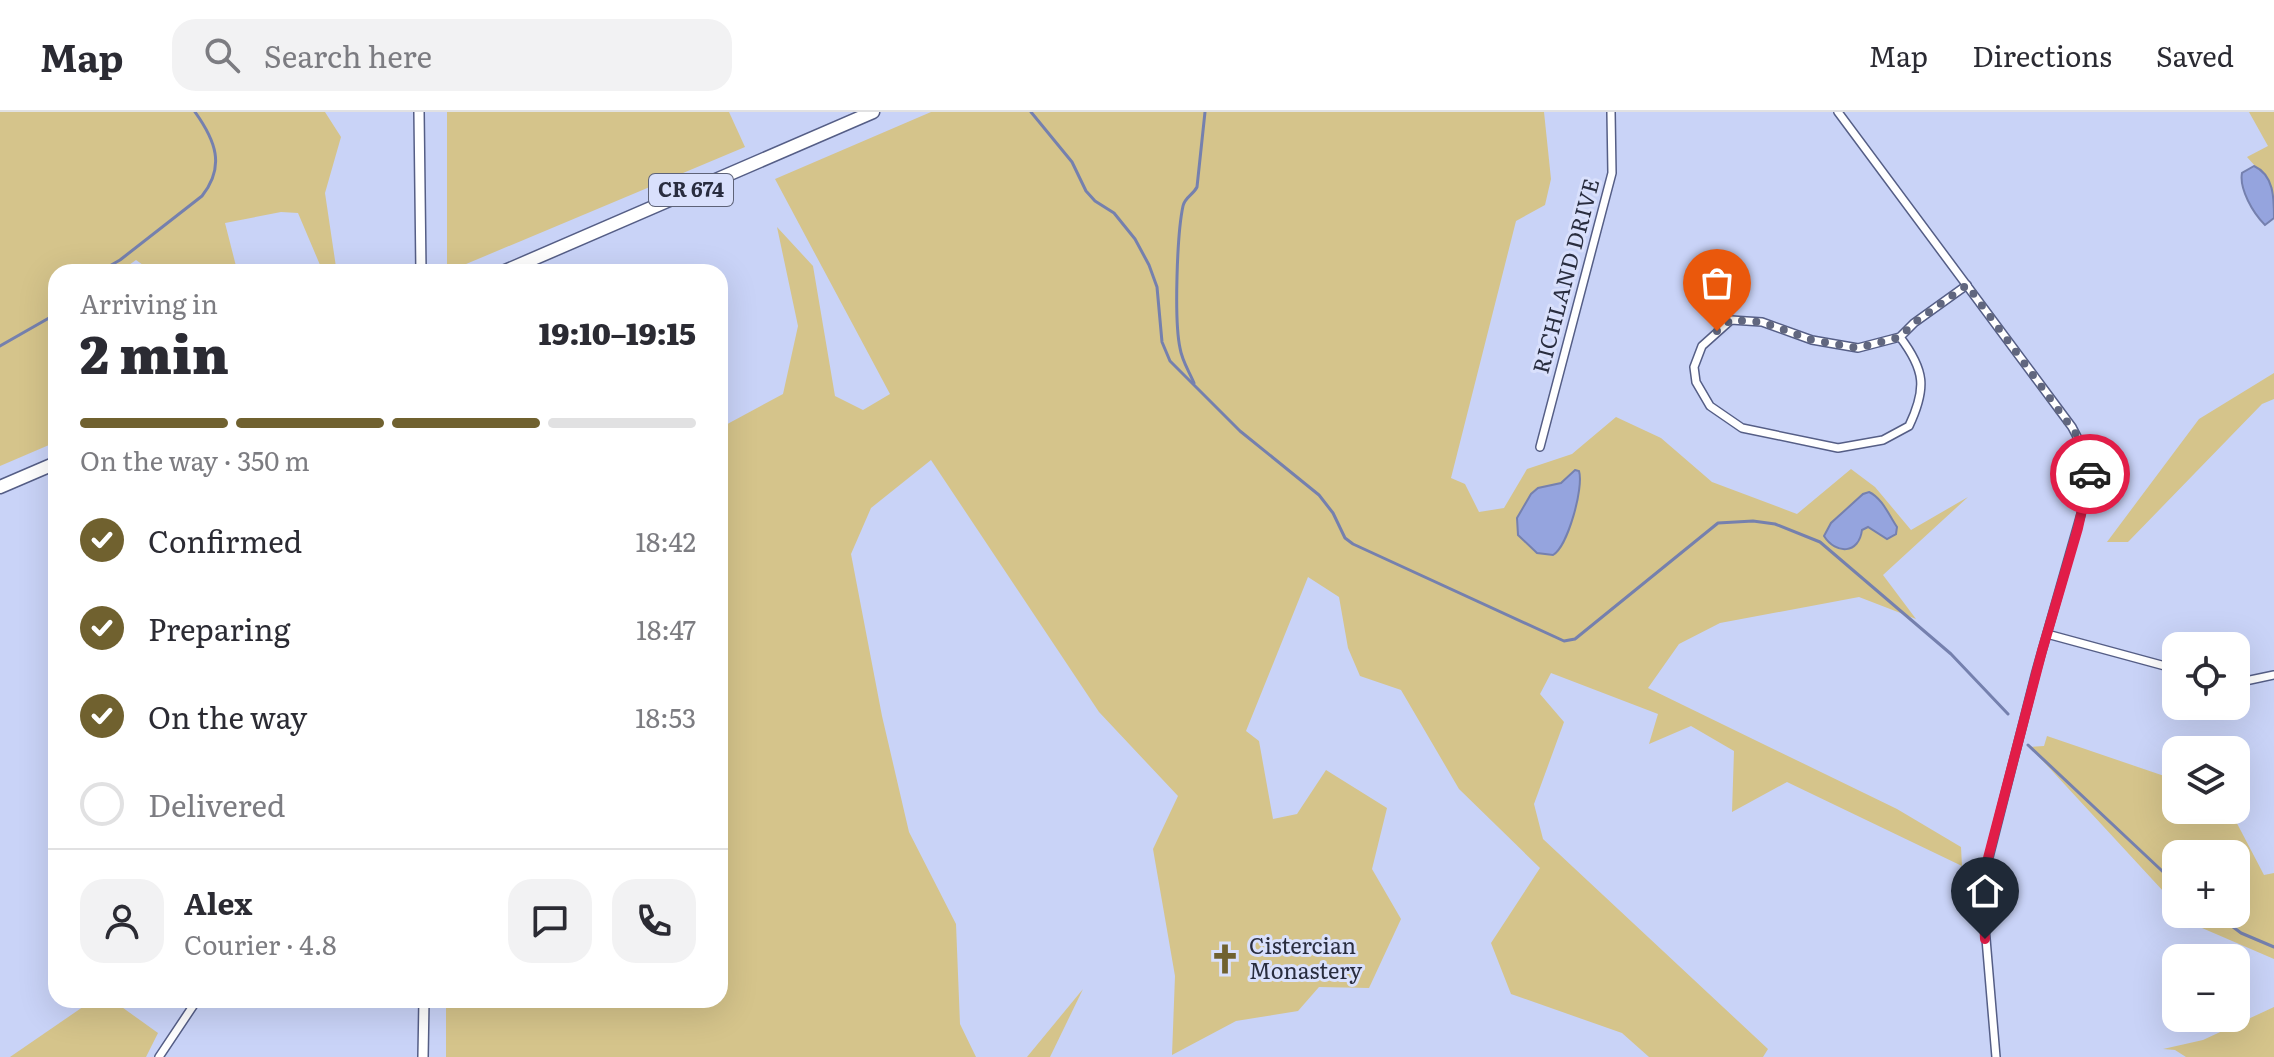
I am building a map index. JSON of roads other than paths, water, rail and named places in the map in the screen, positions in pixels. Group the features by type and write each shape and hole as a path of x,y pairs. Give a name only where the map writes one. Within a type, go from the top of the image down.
{"main road":[{"name":"CR 674","path":"522,264 873,112"},
{"path":"0,487 48,466"}],"street":[{"path":"419,112 421,264"},
{"name":"RICHLAND DRIVE","path":"1540,447 1612,173 1611,112"},
{"path":"1838,112 2072,427 2089,460 2089,486 1985,873 1984,915 1996,1057"},
{"path":"1900,337 1916,361 1923,380 1921,394 1909,426 1883,440 1838,448 1742,428 1710,406 1696,382 1694,367 1702,346 1731,320 1762,322 1812,340 1858,348 1900,337 1914,323 1967,285"},
{"path":"2047,634 2162,665"},
{"path":"2250,680 2274,675"},
{"path":"159,1057 192,1008"},
{"path":"423,1057 424,1008"}],"water":[{"path":"2254,166 2266,175 2273,195 2274,218 2265,225 2252,207 2243,186 2242,173"},
{"path":"1575,470 1579,471 1579,490 1574,516 1564,540 1553,555 1537,553 1518,535 1517,518 1538,488 1561,483"},
{"path":"1869,492 1885,507 1897,527 1896,534 1887,539 1868,527 1862,530 1852,547 1841,549 1829,542 1824,536 1831,523"}],"waterway":[{"path":"113,264 202,196 209,185 216,164 215,153 208,133 195,112"},
{"path":"1031,112 1072,162 1086,191 1114,213 1135,239 1157,287 1162,342 1170,361 1240,431 1319,495 1333,513 1345,538 1353,544 1564,641 1575,639 1718,523 1753,521 1775,524 1820,542 1951,654 2008,714"},
{"path":"1194,383 1182,357 1178,335 1178,256 1183,206 1197,187 1205,112"},
{"path":"0,346 48,319"},
{"path":"2028,745 2162,871"},
{"path":"2234,928 2274,947"}],"place":[{"name":"Cistercian Monastery","path":"1225,959"}]}
